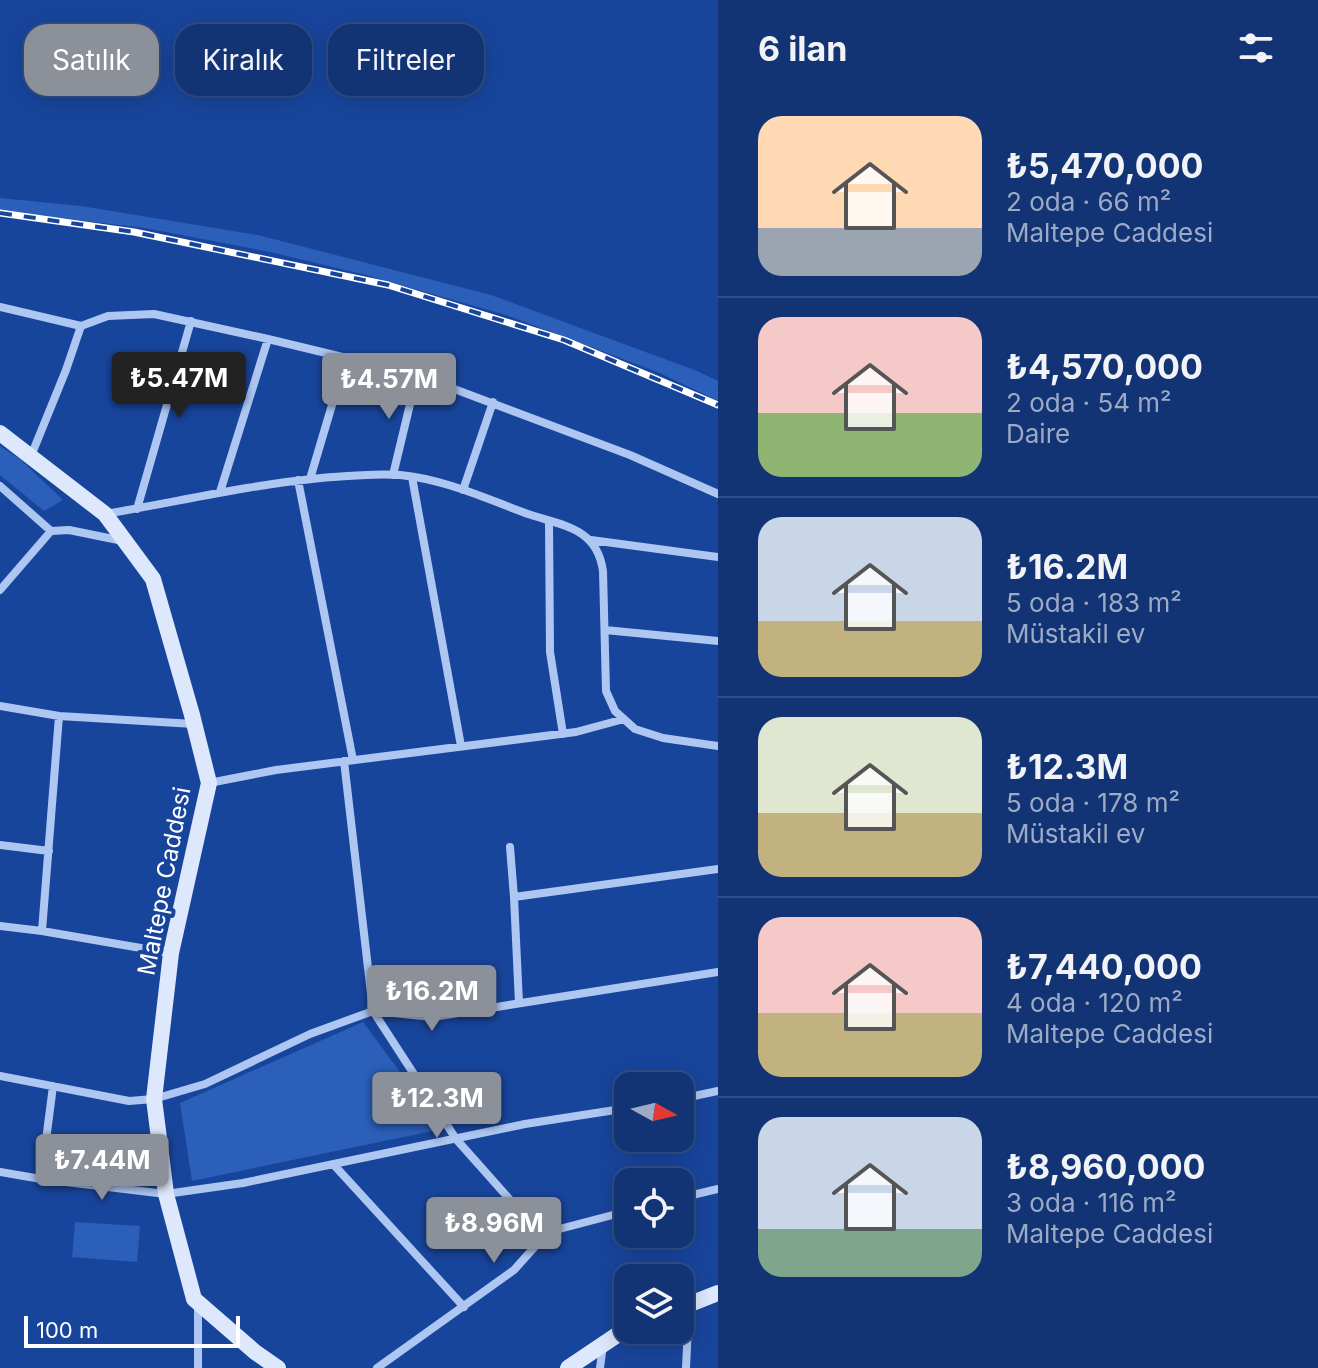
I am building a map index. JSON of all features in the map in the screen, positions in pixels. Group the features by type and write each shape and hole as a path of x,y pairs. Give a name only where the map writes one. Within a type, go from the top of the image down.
{"street":[{"path":"0,307 81,326 108,316 154,314 417,375 630,455 718,494"},
{"path":"137,509 191,321"},
{"path":"30,457 81,326"},
{"path":"220,492 268,339"},
{"path":"310,479 346,358"},
{"path":"393,475 417,375"},
{"path":"463,490 493,402"},
{"name":"Maltepe Caddesi","path":"0,433 105,514 153,579 209,783 171,953 154,1099 166,1194 194,1299 278,1368"},
{"path":"105,514 298,480 393,475 463,490 574,530 591,540 718,557"},
{"path":"412,477 461,746"},
{"path":"298,480 348,760 373,1011 456,1139 543,1237"},
{"path":"0,486 51,531 69,530 126,542"},
{"path":"549,521 550,652 563,734"},
{"path":"0,590 51,531"},
{"path":"591,540 601,556 606,691 615,711 635,729 663,738 718,746"},
{"path":"605,630 718,641"},
{"path":"0,706 59,716 195,724"},
{"path":"42,931 59,716"},
{"path":"209,783 276,770 576,732 624,719"},
{"path":"0,845 49,851"},
{"path":"510,847 519,1003"},
{"path":"514,897 718,869"},
{"path":"0,926 171,953"},
{"path":"0,1076 129,1101 154,1099 205,1084 310,1034 373,1011 433,1017 718,972"},
{"path":"41,1179 53,1086"},
{"path":"694,1096 718,1091"},
{"path":"0,1172 166,1194 243,1183 525,1124 614,1110"},
{"path":"334,1165 464,1307"},
{"path":"694,1195 718,1189"},
{"path":"377,1368 514,1270 548,1232 614,1215"},
{"path":"694,1302 718,1293"},
{"path":"198,1302 198,1368"},
{"path":"568,1368 614,1337"},
{"path":"600,1368 603,1344"},
{"path":"685,1344 686,1368"}],"shaded area":[{"path":"0,198 81,206 258,235 491,295 697,371 718,381 718,401 660,373 506,315 362,274 270,252 145,228 0,211"},
{"path":"0,446 21,460 63,500 44,511 0,475"},
{"path":"363,1022 442,1129 192,1181 180,1103"},
{"path":"75,1222 140,1226 137,1262 72,1257"}],"railway":[{"path":"0,213 134,232 388,285 564,340 718,405"}]}
